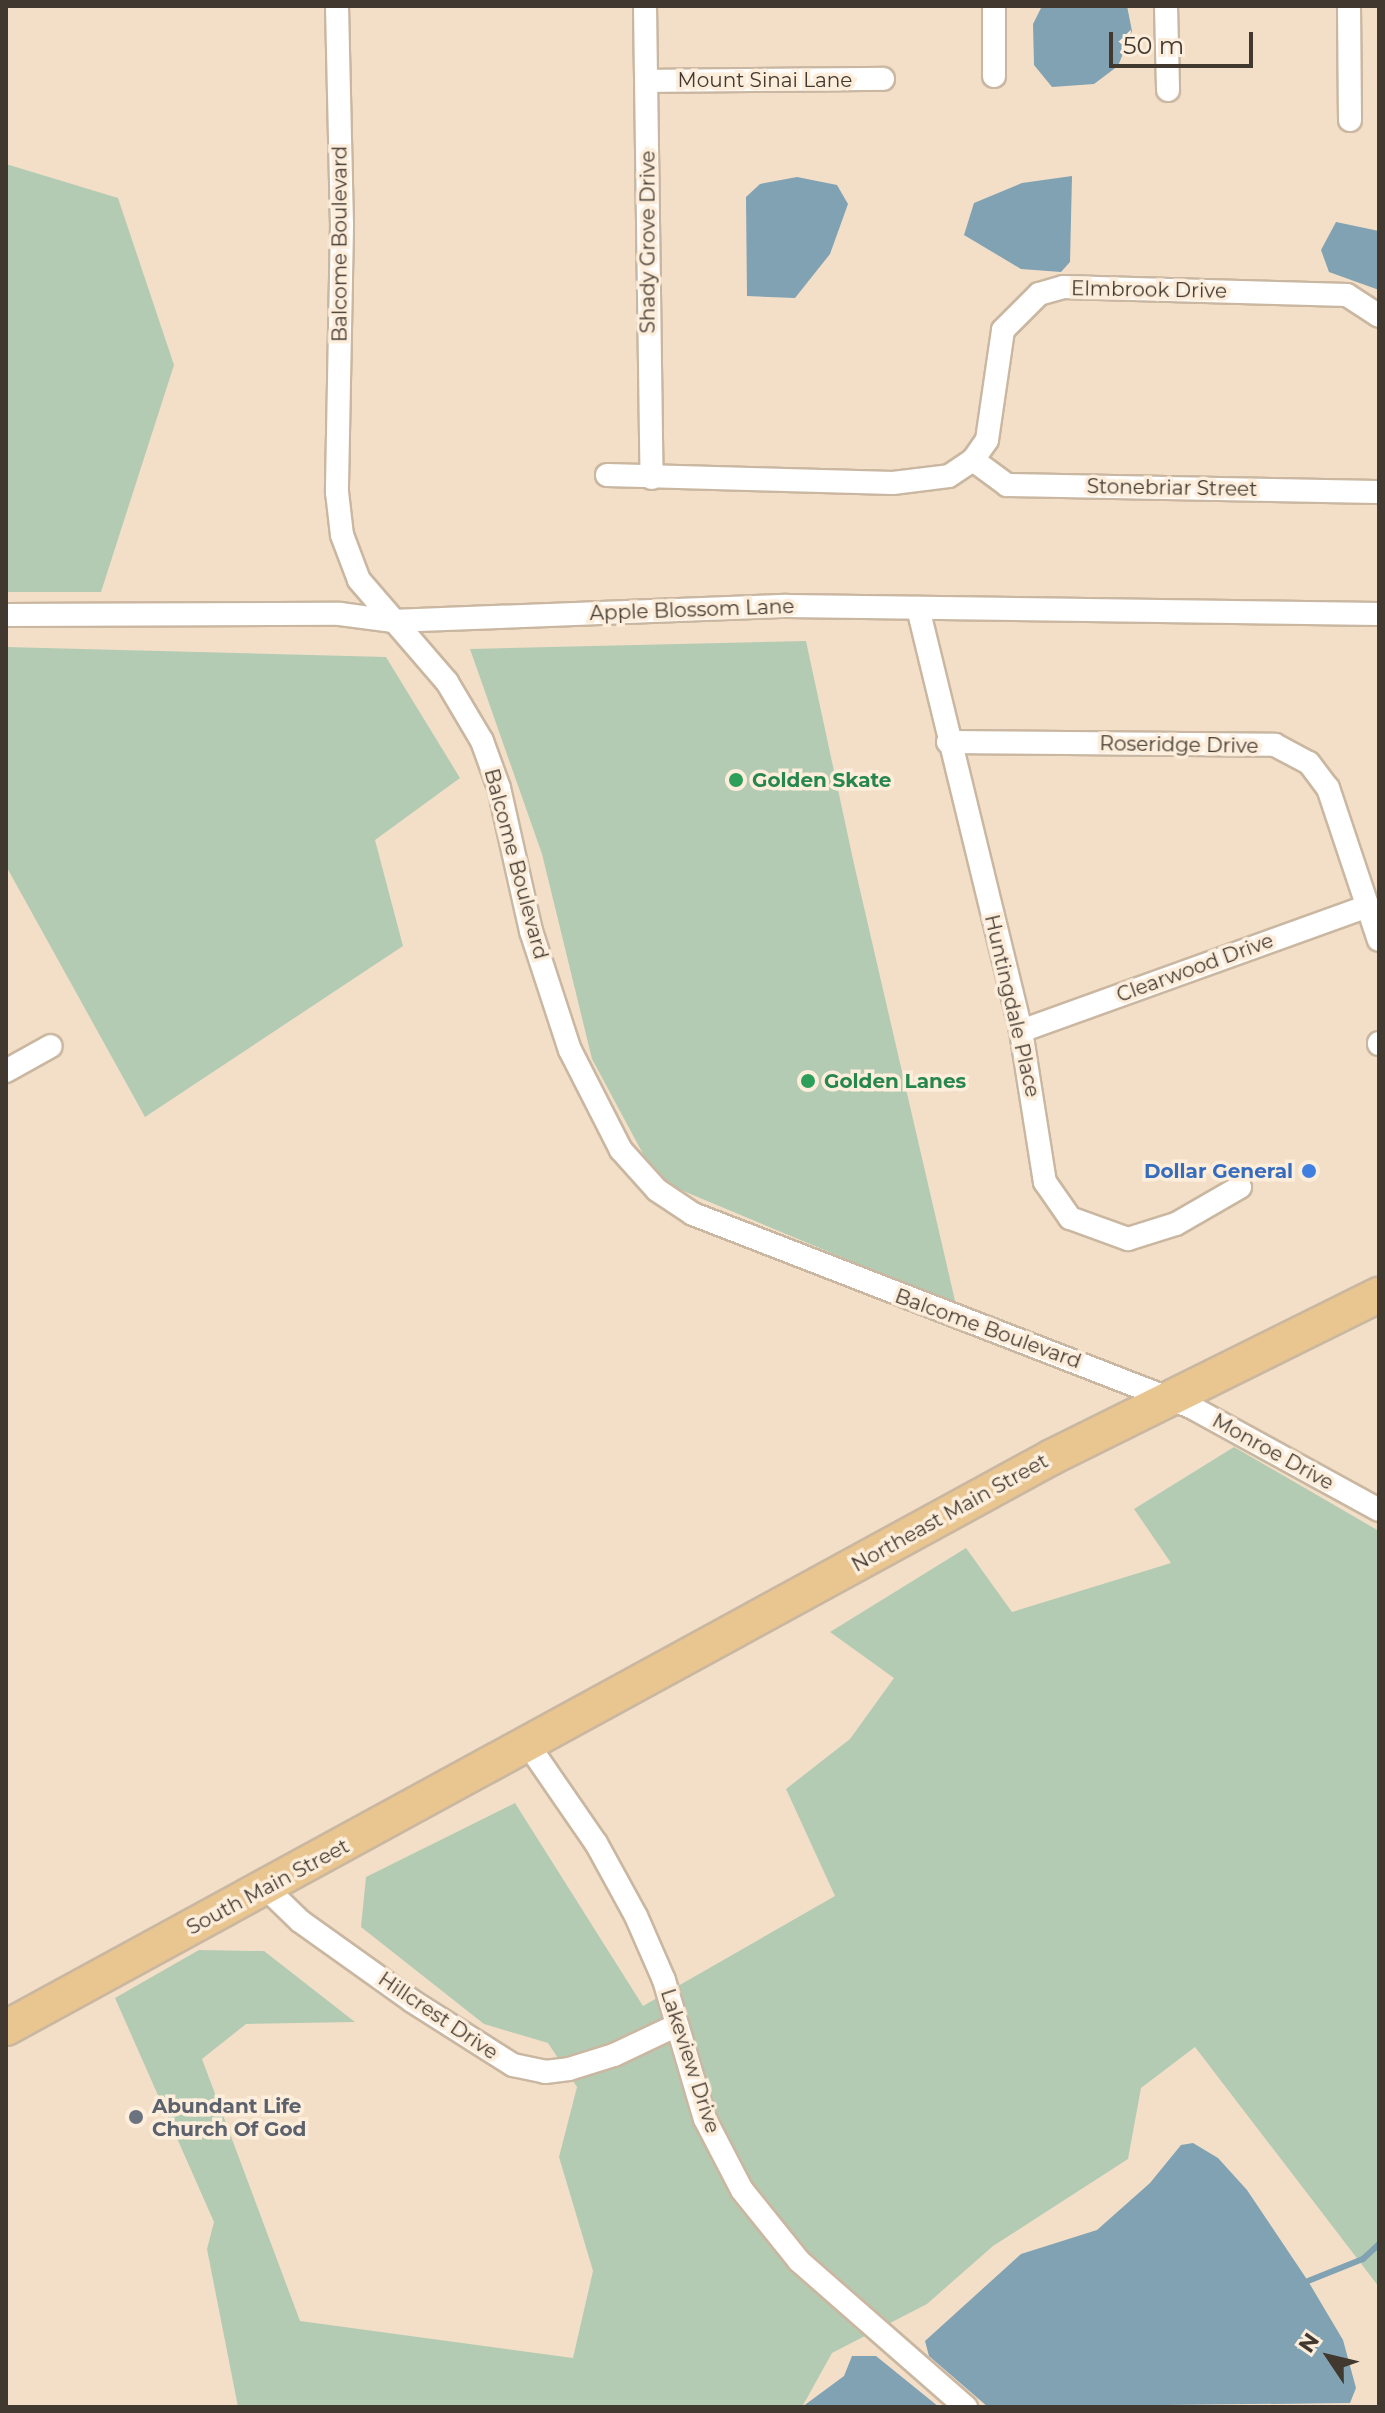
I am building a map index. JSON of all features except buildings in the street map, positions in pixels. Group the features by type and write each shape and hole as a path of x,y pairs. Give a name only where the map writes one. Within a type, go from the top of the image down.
{"main road":[{"name":"Northeast Main Street","path":"529,1746 1165,1398 1379,1295"},
{"name":"South Main Street","path":"6,2028 529,1746"}],"street":[{"name":"Balcome Boulevard","path":"337,6 342,225 339,515 359,580 447,682 482,741 499,788 531,931 570,1050 603,1122 642,1175 674,1203 712,1222 1165,1398"},
{"name":"Shady Grove Drive","path":"645,6 652,478"},
{"path":"994,6 994,76"},
{"path":"1166,6 1168,90"},
{"path":"1349,6 1350,120"},
{"name":"Mount Sinai Lane","path":"648,81 883,79"},
{"name":"Elmbrook Drive","path":"973,460 993,419 1003,330 1039,294 1063,287 1347,295 1379,316"},
{"path":"607,475 893,483 949,476 973,460"},
{"name":"Stonebriar Street","path":"973,460 1007,485 1379,492"},
{"name":"Apple Blossom Lane","path":"6,615 340,614 392,621 787,606 1379,614"},
{"name":"Huntingdale Place","path":"918,608 948,742 1021,1031 1045,1182 1070,1218 1128,1239 1176,1224 1240,1187"},
{"name":"Roseridge Drive","path":"948,742 1275,745 1309,763 1328,788 1379,940"},
{"name":"Clearwood Drive","path":"1021,1031 1368,906"},
{"path":"6,1071 51,1046"},
{"name":"Monroe Drive","path":"1165,1398 1191,1407 1379,1510"},
{"name":"Lakeview Drive","path":"529,1746 596,1843 636,1916 664,1980 675,2026 717,2145 770,2228 829,2289 966,2407"},
{"name":"Hillcrest Drive","path":"267,1889 300,1921 412,2001 513,2065 545,2072 569,2069 614,2055 675,2026"}],"green space":[{"path":"6,164 118,198 174,365 101,592 6,592"},
{"path":"806,641 956,1305 657,1180 592,1059 542,854 470,649"},
{"path":"6,647 386,657 460,778 375,840 403,946 145,1117 6,866"},
{"path":"1234,1447 1379,1531 1379,2287 1195,2047 1141,2088 1128,2159 993,2246 927,2304 832,2353 802,2407 238,2407 207,2249 214,2222 115,1998 199,1950 264,1951 355,2022 246,2024 202,2059 300,2321 573,2358 593,2271 559,2157 577,2087 548,2043 484,2024 361,1927 366,1877 515,1803 643,2006 835,1896 786,1789 850,1739 894,1678 830,1632 966,1548 1012,1612 1171,1563 1134,1509"}],"water":[{"path":"1042,6 1127,6 1132,31 1118,66 1094,84 1052,87 1034,65 1033,24"},
{"path":"1072,176 1070,262 1061,272 1021,269 964,235 974,203 1022,183"},
{"path":"797,177 837,185 848,204 830,254 795,298 747,296 746,197 760,184"},
{"path":"1336,222 1379,231 1379,290 1329,272 1321,250"},
{"path":"1193,2143 1218,2158 1247,2190 1308,2281 1343,2340 1356,2388 1350,2403 988,2407 929,2356 925,2341 1021,2254 1097,2230 1150,2183 1181,2145"},
{"path":"852,2356 876,2356 939,2407 802,2407 844,2376"}],"waterway":[{"path":"1308,2281 1363,2259 1379,2244"}],"place":[{"name":"Golden Skate","path":"736,780"},
{"name":"Golden Lanes","path":"808,1081"},
{"name":"Dollar General","path":"1309,1171"},
{"name":"Abundant Life Church Of God","path":"136,2117"}]}
